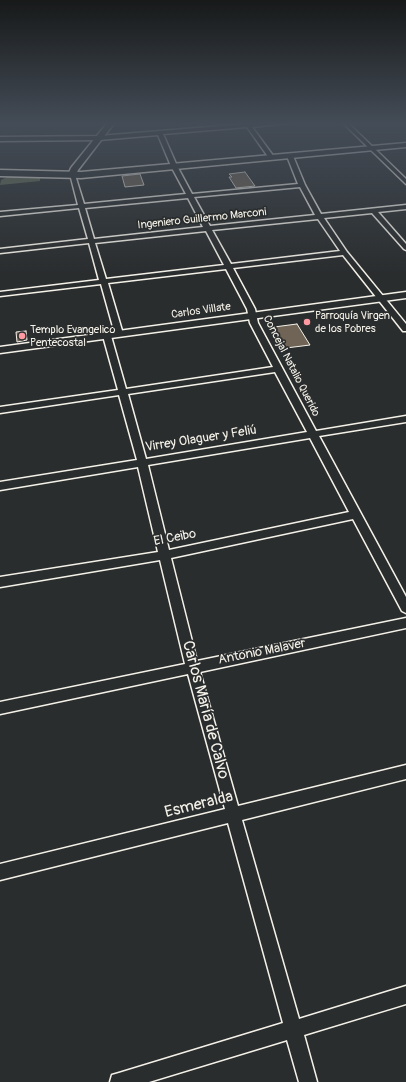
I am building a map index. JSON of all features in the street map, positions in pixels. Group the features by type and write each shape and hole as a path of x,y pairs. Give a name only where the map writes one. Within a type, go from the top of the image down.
{"main road":[{"path":"0,173 72,175 100,172"}],"street":[{"name":"Concejal Natalio Querido","path":"177,172 209,228 251,309 252,317 278,369 355,516 406,608"},
{"path":"297,172 319,216 345,253 406,329"},
{"path":"396,172 406,182"},
{"path":"72,175 119,334"},
{"path":"0,214 302,185"},
{"name":"Ingeniero Guillermo Marconi","path":"0,251 406,207"},
{"path":"373,210 406,248"},
{"path":"0,294 345,253"},
{"name":"Carlos Villate","path":"0,350 406,295"},
{"name":"Carlos María de Calvo","path":"107,336 142,462 192,666 308,1082"},
{"path":"0,410 124,393 278,369"},
{"name":"Virrey Olaguer y Feliú","path":"0,486 406,419"},
{"name":"El Ceibo","path":"0,582 164,554 355,516"},
{"name":"Antonio Malaver","path":"0,708 192,666 406,623"},
{"name":"Esmeralda","path":"0,872 406,772"},
{"path":"119,1082 293,1028 406,995"}],"green space":[{"path":"7,177 40,178 40,181 0,185 1,180"}],"building":[{"path":"245,172 255,186 236,188 229,177 232,177 229,174"},
{"path":"140,174 144,185 125,187 122,176"},
{"path":"297,324 310,345 286,348 274,327"},
{"name":"Templo Evangelico Pentecostal","path":"26,331 27,340 17,342 16,332"}],"place":[{"name":"Parroquía Virgen de los Pobres","path":"307,322"},
{"name":"Templo Evangelico Pentecostal","path":"22,336"}]}
